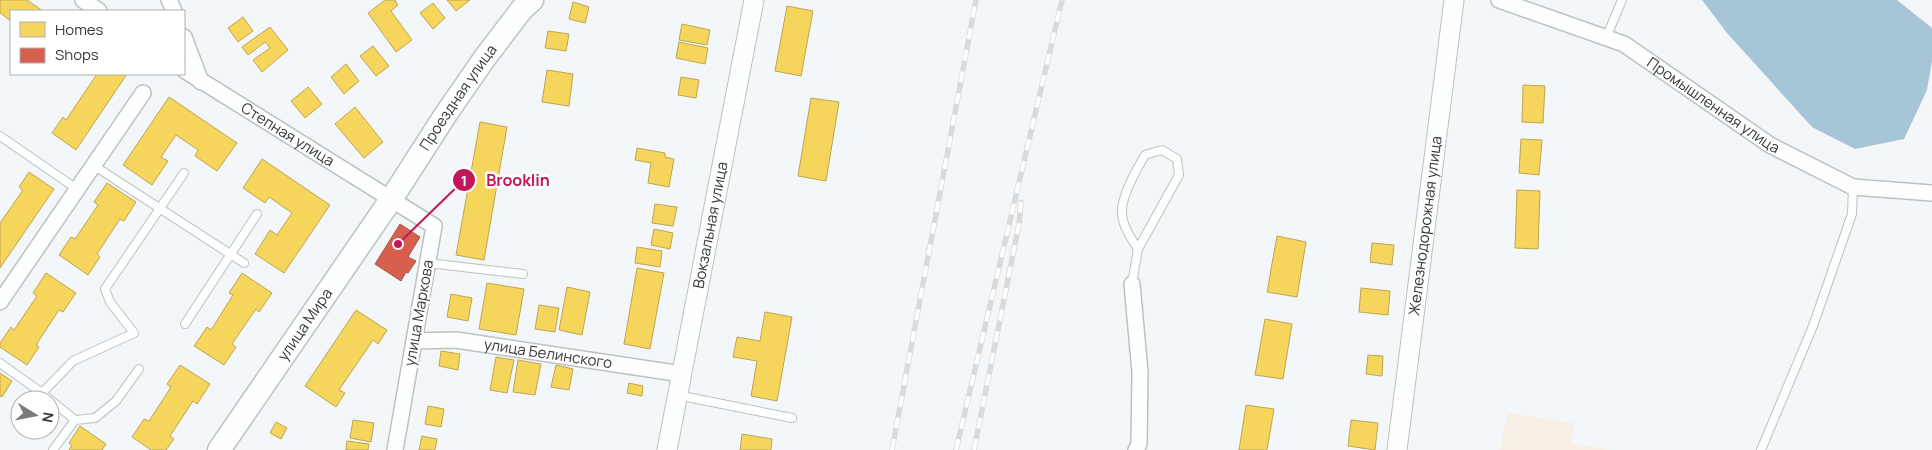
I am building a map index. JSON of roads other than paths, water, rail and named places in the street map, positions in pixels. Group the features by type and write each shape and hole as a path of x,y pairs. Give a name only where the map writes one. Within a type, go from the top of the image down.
{"main road":[{"name":"Проездная улица","path":"392,198 484,59 522,9 532,0"},
{"name":"улица Мира","path":"219,450 392,198"}],"street":[{"path":"83,0 98,10"},
{"name":"Вокзальная улица","path":"667,450 754,0"},
{"name":"Железнодорожная улица","path":"1397,450 1454,0"},
{"name":"Промышленная улица","path":"1500,0 1624,44 1770,145 1852,187 1932,193"},
{"path":"185,40 201,82"},
{"name":"Степная улица","path":"185,71 392,198"},
{"path":"0,302 143,93"},
{"name":"улица Маркова","path":"392,198 434,226 395,450"},
{"path":"1132,284 1140,372 1139,444 1136,450"},
{"name":"улица Белинского","path":"414,340 456,340 682,374"}],"lane":[{"path":"1606,38 1622,0"},
{"path":"2,140 78,189"},
{"path":"1132,284 1138,249 1179,174 1177,159 1162,150 1145,155 1131,178 1121,212 1127,233 1138,249"},
{"path":"94,165 244,263"},
{"path":"45,390 73,361 134,333 110,302 105,289 184,173"},
{"path":"1761,450 1813,326 1852,214 1852,187"},
{"path":"185,324 256,214"},
{"path":"428,263 523,274"},
{"path":"0,363 38,390"},
{"path":"60,408 75,420 95,418 116,401 139,369"},
{"path":"677,395 792,418"},
{"path":"53,450 75,420"}],"water":[{"path":"1702,0 1897,0 1932,28 1932,61 1927,90 1904,139 1855,149 1812,127 1727,33"}],"railway":[{"path":"892,450 976,0"},
{"path":"956,450 1062,0"},
{"path":"974,450 1019,224 1021,202"}],"place":[{"name":"Brooklin","path":"398,244"}]}
